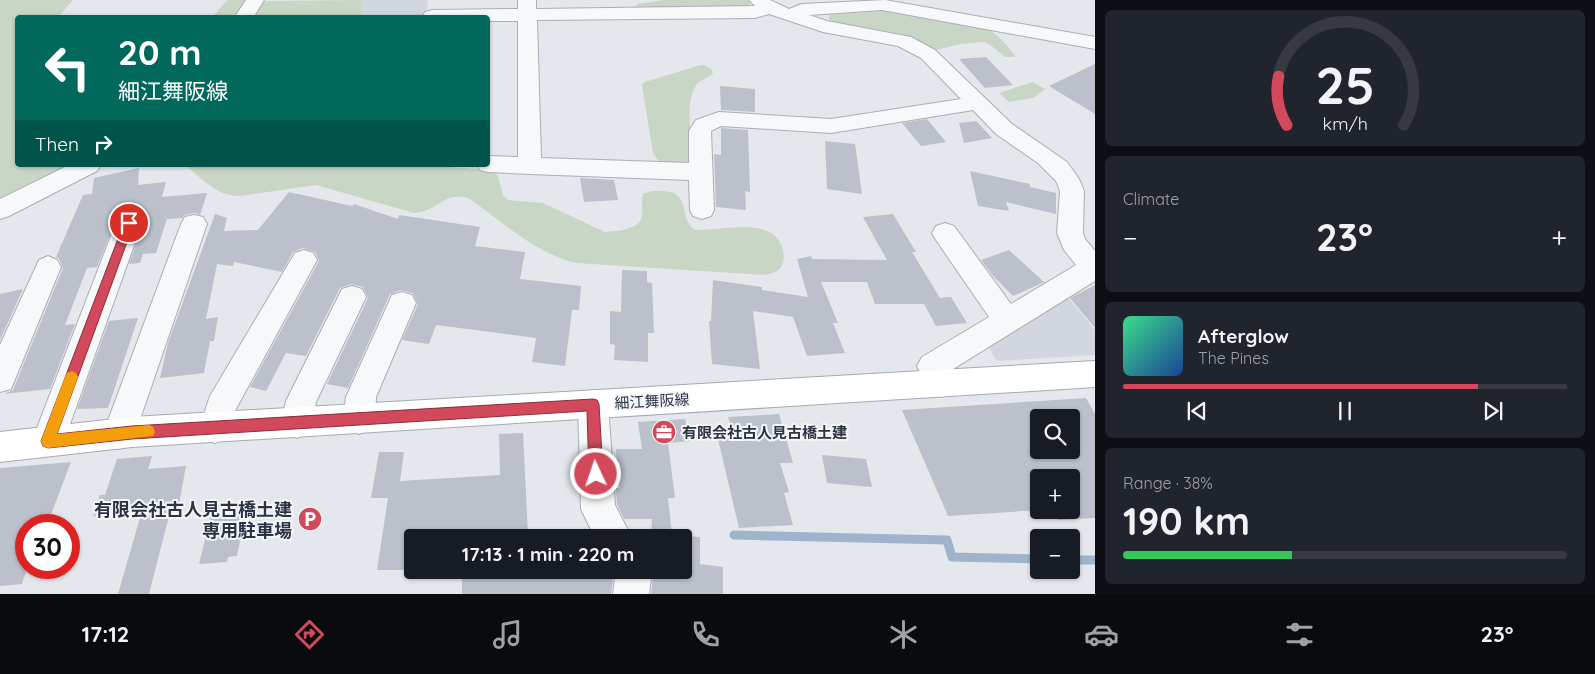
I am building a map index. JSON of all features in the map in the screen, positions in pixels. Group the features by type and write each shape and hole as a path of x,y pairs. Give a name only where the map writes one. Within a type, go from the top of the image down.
{"main road":[{"name":"細江舞阪線","path":"0,447 118,434 1095,374"}],"street":[{"path":"245,15 255,0"},
{"path":"433,11 527,8 754,12 772,7 802,10 882,4 1095,43"},
{"path":"772,7 832,28 890,37 917,46 928,54 1004,129 1059,168 1068,179 1072,191 1070,233 1073,243 1094,269 932,366 941,383"},
{"path":"527,8 530,166"},
{"path":"702,210 700,131 710,121 719,119 831,126 977,103"},
{"path":"490,164 701,172"},
{"path":"0,210 85,167"},
{"path":"48,441 129,223"},
{"path":"118,434 194,224"},
{"path":"945,233 1007,321"},
{"path":"215,428 221,406 304,260"},
{"path":"0,379 48,267"},
{"path":"296,423 301,401 352,297"},
{"path":"359,419 362,397 402,303"},
{"path":"593,404 598,509 609,529"},
{"path":"631,594 633,579"}],"shaded area":[{"path":"362,0 428,0 426,15 361,15"},
{"path":"1065,294 1095,330 1095,355 997,361 985,342"}],"green space":[{"path":"0,0 73,0 60,15 15,15 15,167 75,167 0,203"},
{"path":"227,0 248,0 237,15 213,15"},
{"path":"362,0 361,15 252,15 264,1"},
{"path":"665,0 749,0 750,7 639,10 636,7 637,4"},
{"path":"884,11 989,30 999,37 1015,57 1005,57 984,42 960,44 937,50 906,37 834,24 829,20 829,16 834,14"},
{"path":"704,65 711,69 713,73 696,84 692,96 689,115 691,143 689,162 684,164 660,163 653,153 642,85 645,82"},
{"path":"1033,82 1045,89 1033,98 1009,102 999,93"},
{"path":"187,167 453,167 480,169 498,176 503,195 508,200 543,203 605,232 628,229 641,220 643,194 650,191 672,192 681,200 687,219 695,230 733,227 762,229 775,235 784,253 784,258 779,269 764,275 577,263 548,253 521,237 470,199 461,197 448,199 422,212 414,213 316,185 240,196 224,193 210,186"}],"building":[{"path":"986,57 1013,85 985,88 959,59"},
{"path":"1095,64 1095,114 1049,86"},
{"path":"720,86 755,89 755,112 721,110"},
{"path":"927,119 946,142 921,146 902,123"},
{"path":"976,121 992,138 964,143 959,123"},
{"path":"721,128 748,130 750,192 745,191 746,210 716,207 714,154 721,155"},
{"path":"825,141 855,144 862,194 827,189"},
{"path":"139,168 138,185 166,182 162,197 207,193 200,215 194,213 185,215 182,218 167,219 156,253 143,254 140,263 129,264 144,222 138,214 129,212 118,215 97,267 87,268 65,325 75,324 50,389 4,394 13,390 63,268 56,257 83,195 92,194 94,178"},
{"path":"970,171 1030,184 1030,187 1056,193 1056,214 1006,202 1009,211 978,206"},
{"path":"580,178 614,180 618,200 584,202"},
{"path":"289,192 352,206 354,204 398,219 399,215 480,227 475,246 525,252 520,279 581,286 579,310 572,310 565,366 532,362 536,338 436,325 429,344 402,340 418,304 413,293 401,290 390,294 348,388 327,384 368,298 363,287 351,284 340,288 306,356 286,353 266,391 250,387 319,261 315,252 303,248 293,252 282,272 234,262 233,266 217,264 206,319 218,317 214,341 210,341 204,373 160,378 168,343 215,214 227,218 224,231 258,230"},
{"path":"893,214 916,252 912,252 940,298 951,297 967,323 936,326 924,304 875,304 867,282 821,282 838,323 833,323 845,353 807,356 793,317 753,311 760,369 712,364 709,321 711,321 713,280 762,287 762,290 808,297 797,259 811,256 812,259 887,260 863,217"},
{"path":"1009,250 1044,282 1013,296 993,276 981,260"},
{"path":"622,270 647,271 647,282 652,283 654,333 648,333 648,362 614,360 615,345 610,344 610,311 621,312"},
{"path":"1095,285 1095,328 1070,298"},
{"path":"23,289 0,340 0,294"},
{"path":"138,318 108,408 77,409 109,321"},
{"path":"1086,398 1095,414 1095,518 1080,519 1080,469 1030,469 1030,511 948,516 902,410"},
{"path":"779,414 793,463 780,463 789,492 784,493 793,525 739,528 718,439 734,438 728,417"},
{"path":"685,419 690,441 668,443 675,498 668,498 671,529 651,529 652,519 624,519 617,504 616,488 619,488 616,449 642,449 638,422"},
{"path":"523,433 528,529 404,529 404,570 377,570 388,498 371,498 379,452 404,452 400,481 500,475 499,434"},
{"path":"822,455 866,459 872,487 827,483"},
{"path":"152,456 148,469 186,466 177,515 169,516 149,594 118,594 142,511 93,516 100,495 105,495 117,459"},
{"path":"71,462 51,514 15,514 15,579 24,579 22,584 0,586 0,468"},
{"path":"239,511 246,512 237,556 228,557 227,562 199,564 211,515"},
{"path":"692,536 700,537 700,564 723,567 723,594 651,594 653,579 692,579"},
{"path":"462,579 613,579 611,594 462,594"}],"waterway":[{"path":"734,535 947,540 952,557 1030,559"},
{"path":"1080,560 1095,560"}],"slow traffic":[{"path":"72,377 48,441 149,432"}],"place":[{"name":"有限会社古人見古橋土建","path":"664,432"},
{"name":"有限会社古人見古橋土建 専用駐車場","path":"310,519"}],"route":[{"path":"129,223 48,441 132,432 593,404 596,474"}]}
